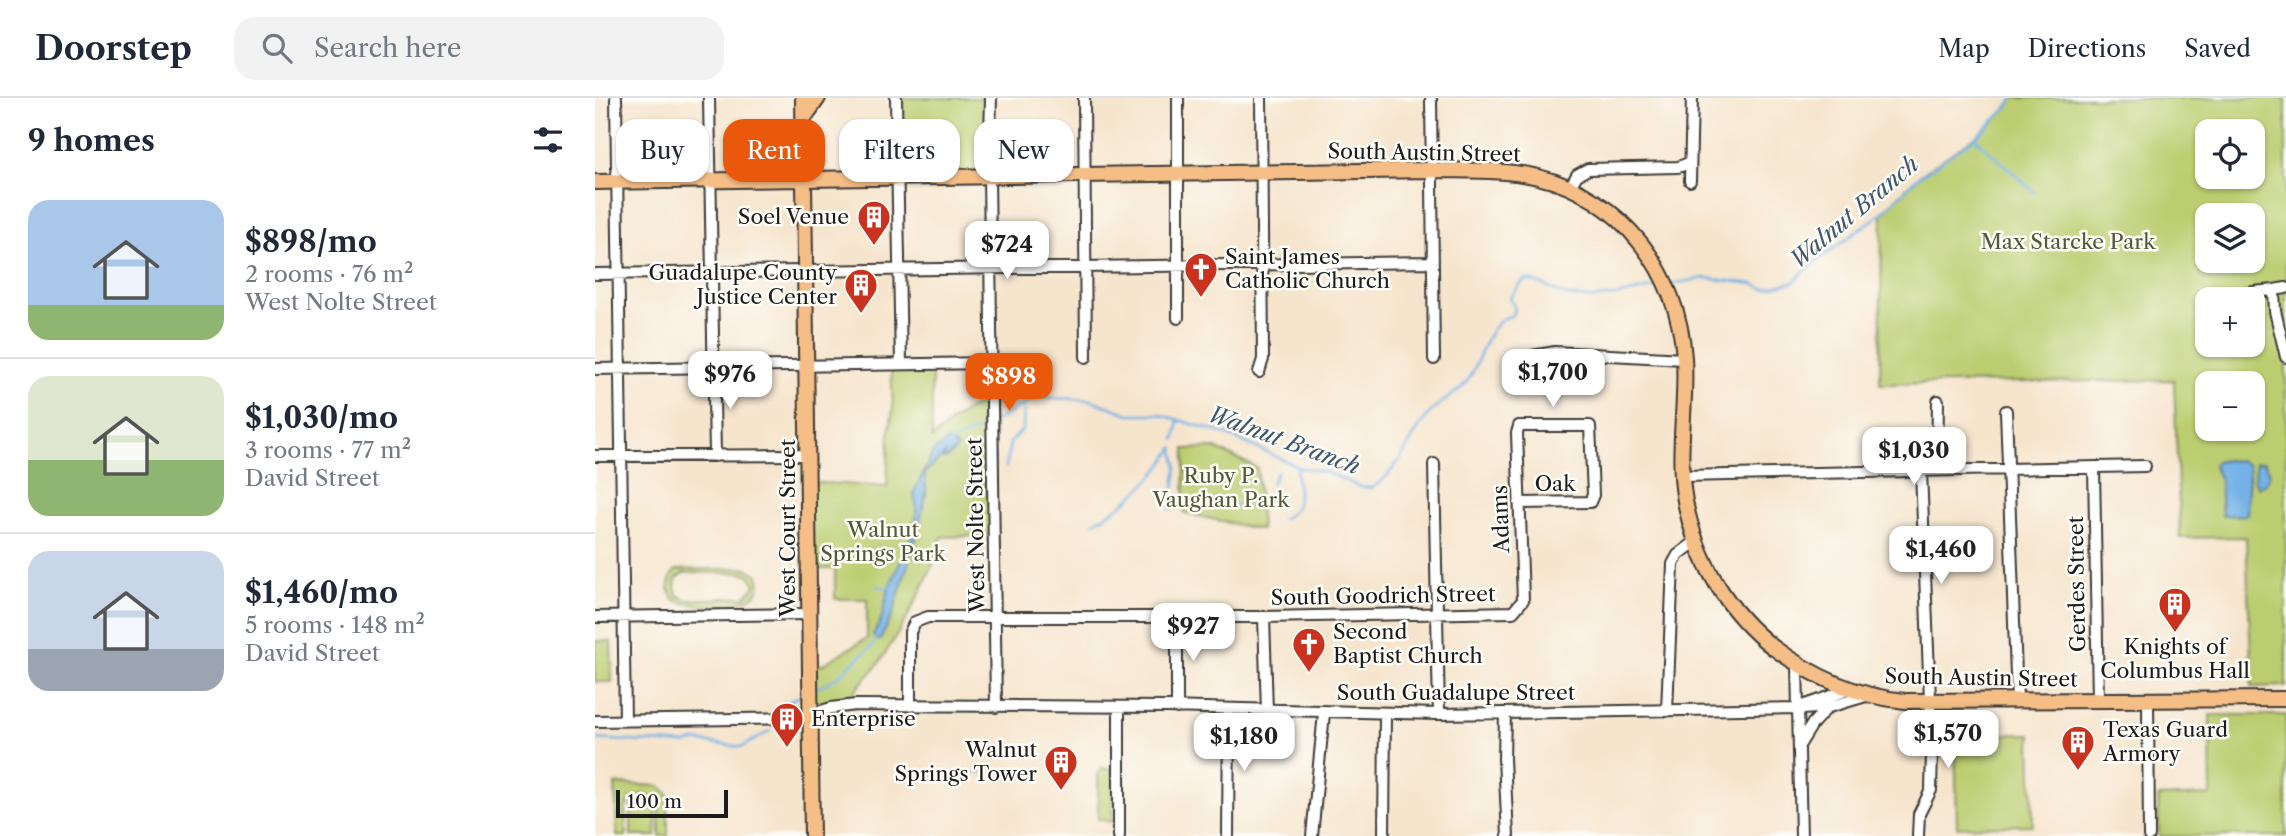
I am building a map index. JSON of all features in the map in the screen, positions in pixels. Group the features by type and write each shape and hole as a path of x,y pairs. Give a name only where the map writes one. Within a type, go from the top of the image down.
{"main road":[{"name":"West Court Street","path":"803,98 803,119"},
{"path":"803,119 818,98"},
{"name":"South Austin Street","path":"1074,175 1432,170 1518,173 1570,187 1601,205 1638,238 1668,289 1679,325 1684,359 1682,476 1695,541 1713,578 1735,611 1763,639 1797,664 1848,690 1869,696 1930,702 2285,699"},
{"path":"825,173 832,177"},
{"name":"South Austin Street","path":"825,178 839,177"},
{"name":"South Austin Street","path":"710,180 723,180"},
{"name":"South Austin Street","path":"595,182 616,182"},
{"name":"West Court Street","path":"804,182 812,836"}],"street":[{"path":"616,98 616,119"},
{"path":"709,98 715,456"},
{"path":"896,98 896,119"},
{"name":"West Nolte Street","path":"990,119 991,98"},
{"path":"1084,98 1087,357"},
{"path":"1178,98 1178,318"},
{"path":"1259,372 1263,359 1261,98"},
{"path":"1431,98 1434,359"},
{"path":"1690,181 1692,98"},
{"path":"1570,187 1577,175 1588,169 1678,167 1689,163"},
{"path":"618,182 625,721"},
{"path":"897,182 901,364"},
{"name":"West Nolte Street","path":"989,182 996,707"},
{"path":"595,274 899,272 1431,262"},
{"path":"2280,289 2275,311 2286,357"},
{"path":"1532,356 1555,352 1684,359"},
{"path":"595,369 992,363"},
{"path":"1937,470 1938,401"},
{"path":"2006,411 2017,701"},
{"name":"Adams","path":"1518,609 1523,600 1519,426 1590,426 1593,495 1590,502"},
{"path":"595,456 809,455"},
{"path":"1434,464 1439,714"},
{"path":"1682,476 2144,466"},
{"name":"Gerdes Street","path":"2094,467 2098,701"},
{"path":"1918,836 1918,820 1931,790 1921,471"},
{"name":"Oak","path":"1520,503 1590,502"},
{"path":"1667,710 1673,564 1678,555 1695,541"},
{"name":"South Goodrich Street","path":"910,706 910,632 915,622 927,617 1264,617 1509,613 1518,609"},
{"path":"595,617 810,614"},
{"path":"1177,617 1177,709"},
{"path":"1264,617 1267,711"},
{"path":"1797,664 1801,836"},
{"name":"South Guadalupe Street","path":"595,721 838,706 1119,707 1385,714 1797,709 1848,690"},
{"path":"1797,709 1829,707 1855,697 1869,696"},
{"path":"2148,700 2149,836"},
{"path":"1119,707 1119,836"},
{"path":"1799,747 1813,723 1829,707"},
{"path":"1228,836 1229,710"},
{"path":"1312,836 1324,713"},
{"path":"1384,836 1385,714"},
{"path":"1505,714 1504,759 1508,836"}],"green space":[{"path":"896,98 991,98 990,119 974,119 974,175 960,175 960,119 896,119"},
{"name":"Max Starcke Park","path":"2014,98 2286,98 2286,686 2252,687 2246,537 2180,538 2174,380 1880,384 1882,213 1917,178 1994,121"},
{"name":"Walnut Springs Park","path":"932,364 932,439 968,410 993,402 995,535 942,537 907,618 879,663 858,687 848,706 811,715 810,660 820,666 867,638 867,599 835,599 835,569 809,569 809,482 887,487 889,433 893,409 891,365"},
{"name":"Ruby P. Vaughan Park","path":"1215,448 1257,468 1261,530 1184,513 1185,449"},
{"path":"747,568 757,574 759,587 753,596 742,602 726,605 682,603 672,597 669,589 676,570","holes":["684,573 750,575 755,586 745,597 687,600 678,596 675,588 676,579"]},
{"path":"595,641 611,641 612,682 595,682"},
{"path":"2210,715 2286,715 2286,836 2159,836 2158,797 2211,795"},
{"path":"2031,734 2033,825 1957,827 1955,735"},
{"path":"1102,768 1114,770 1112,822 1098,819 1098,773"},
{"path":"615,784 660,786 668,794 668,836 660,836 659,803 643,794 629,800 625,810 626,836 617,836"},
{"path":"637,801 648,801 656,808 656,836 631,836 631,807"}],"water":[{"path":"948,441 958,448 943,459 946,453 925,473 926,494 917,535 893,613 880,640 875,639 873,634 882,618 889,588 913,529 916,504 913,494 934,451"},
{"path":"2241,461 2249,466 2247,515 2222,516 2220,479 2213,466 2215,462"},
{"path":"2256,462 2264,462 2270,473 2266,483 2258,487 2254,480"}],"waterway":[{"name":"Walnut Branch","path":"1671,284 1705,278 1754,284 1764,289 1794,282 1806,269 1882,213 1917,178 1975,138 2014,98"},
{"path":"1975,138 2034,192"},
{"name":"Walnut Branch","path":"995,421 1037,397 1091,400 1129,414 1159,414 1226,434 1299,467 1326,472 1360,487 1372,488 1396,464 1428,415 1465,384 1489,335 1502,320 1512,315 1515,309 1510,298 1524,280 1581,298 1615,296 1661,286"},
{"path":"1006,467 1010,443 1023,429 1024,403"},
{"path":"1175,440 1179,420"},
{"name":"Walnut Branch","path":"951,443 989,424"},
{"path":"1094,522 1139,490 1159,469 1174,447"},
{"path":"1170,510 1177,469 1174,448"},
{"path":"1282,519 1294,510 1297,504 1296,471 1299,467"},
{"path":"1271,484 1277,472"},
{"path":"1225,508 1255,501"},
{"path":"877,586 891,588"},
{"name":"Walnut Branch","path":"817,688 836,678 874,644 875,639"},
{"name":"Walnut Branch","path":"786,708 791,700 805,694"},
{"name":"Walnut Branch","path":"595,739 686,744 694,741 742,747 770,731"},
{"path":"906,777 989,772"}],"place":[{"name":"Soel Venue","path":"874,247"},
{"name":"Saint James Catholic Church","path":"1201,299"},
{"name":"Guadalupe County Justice Center","path":"861,315"},
{"name":"Knights of Columbus Hall","path":"2175,634"},
{"name":"Second Baptist Church","path":"1309,674"},
{"name":"Enterprise","path":"787,749"},
{"name":"Texas Guard Armory","path":"2078,772"},
{"name":"Walnut Springs Tower","path":"1061,792"}]}
